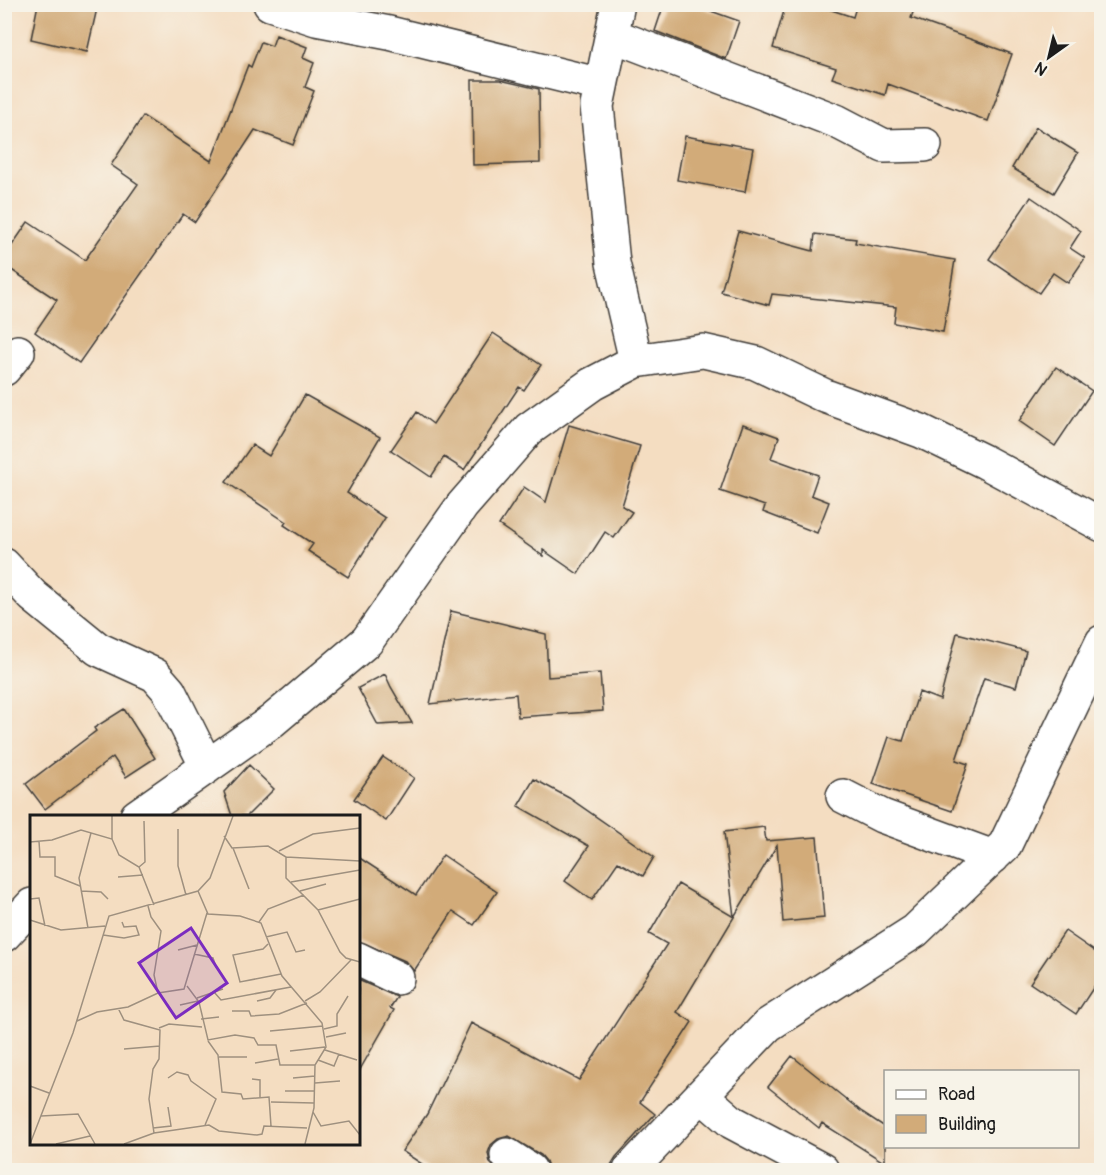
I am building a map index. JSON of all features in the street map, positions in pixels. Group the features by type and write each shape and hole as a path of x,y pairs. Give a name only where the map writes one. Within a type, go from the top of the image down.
{"street":[{"path":"285,7 601,85"},
{"path":"636,361 613,262 597,106 615,20 836,121 884,146 925,145"},
{"path":"138,815 272,721 367,641 462,506 530,429 592,384 636,361 703,351 756,363 825,396 921,431 986,462 1101,525"},
{"path":"4,565 33,596 98,649 154,675 169,691 207,767"},
{"path":"630,1170 768,1025 915,931 1005,846 1101,642"},
{"path":"843,796 882,816 993,857"},
{"path":"4,935 30,907"},
{"path":"360,959 397,978"},
{"path":"701,1095 732,1122 822,1170"}],"building":[{"path":"38,4 98,4 87,52 31,39"},
{"path":"664,4 691,4 739,21 726,59 655,31"},
{"path":"786,4 813,4 853,17 857,4 916,4 911,18 1012,54 988,121 888,84 885,95 832,78 836,68 773,48"},
{"path":"276,35 307,47 303,58 314,63 305,87 314,91 293,145 255,130 195,222 183,214 79,363 35,332 57,300 4,265 4,257 28,222 85,260 138,184 111,165 143,116 211,161 248,65 251,67 261,42 272,46"},
{"path":"472,80 500,80 539,89 540,163 473,165"},
{"path":"1036,127 1078,153 1054,193 1012,168"},
{"path":"685,136 753,148 745,192 677,180"},
{"path":"1031,197 1081,231 1070,248 1085,258 1068,283 1053,273 1039,293 989,259"},
{"path":"738,231 813,251 815,234 856,239 855,243 955,260 943,332 894,323 896,307 772,294 769,305 721,292"},
{"path":"493,333 541,365 524,390 519,387 464,470 444,457 431,477 391,450 417,412 433,424"},
{"path":"1056,367 1092,391 1055,446 1019,421"},
{"path":"305,395 380,437 347,493 385,518 348,577 308,551 313,544 284,525 286,522 226,482 252,445 269,456"},
{"path":"743,424 779,437 771,458 818,475 811,495 829,502 817,533 763,512 765,506 720,491"},
{"path":"569,425 640,446 622,506 632,512 614,538 605,532 578,574 543,550 543,556 499,525 524,487 546,502"},
{"path":"451,611 546,634 548,677 600,673 603,711 518,717 516,694 430,704"},
{"path":"957,633 1026,651 1016,687 984,678 956,760 968,764 952,811 873,784 889,737 903,741 919,692 940,700"},
{"path":"385,674 412,723 378,725 358,688"},
{"path":"124,709 155,758 126,777 113,757 45,809 26,784 96,731 94,728"},
{"path":"383,757 414,778 386,821 354,799"},
{"path":"249,765 274,789 248,815 232,815 224,792"},
{"path":"534,779 569,798 654,857 643,876 618,862 592,900 565,881 589,846 518,806"},
{"path":"764,827 766,841 817,837 824,918 783,922 777,845 734,917 724,832"},
{"path":"443,855 497,892 474,925 453,911 414,971 405,961 360,942 360,858 416,895"},
{"path":"678,884 734,917 677,1012 692,1022 640,1102 655,1114 616,1157 608,1170 549,1170 541,1155 509,1136 498,1139 491,1145 488,1153 490,1163 497,1170 431,1170 402,1151 427,1114 471,1023 579,1080 667,944 649,934"},
{"path":"1065,931 1101,956 1101,976 1076,1014 1030,983"},
{"path":"360,981 397,997 390,1008 394,1010 360,1070"},
{"path":"792,1056 862,1112 884,1126 885,1163 822,1123 819,1128 768,1087"}]}
